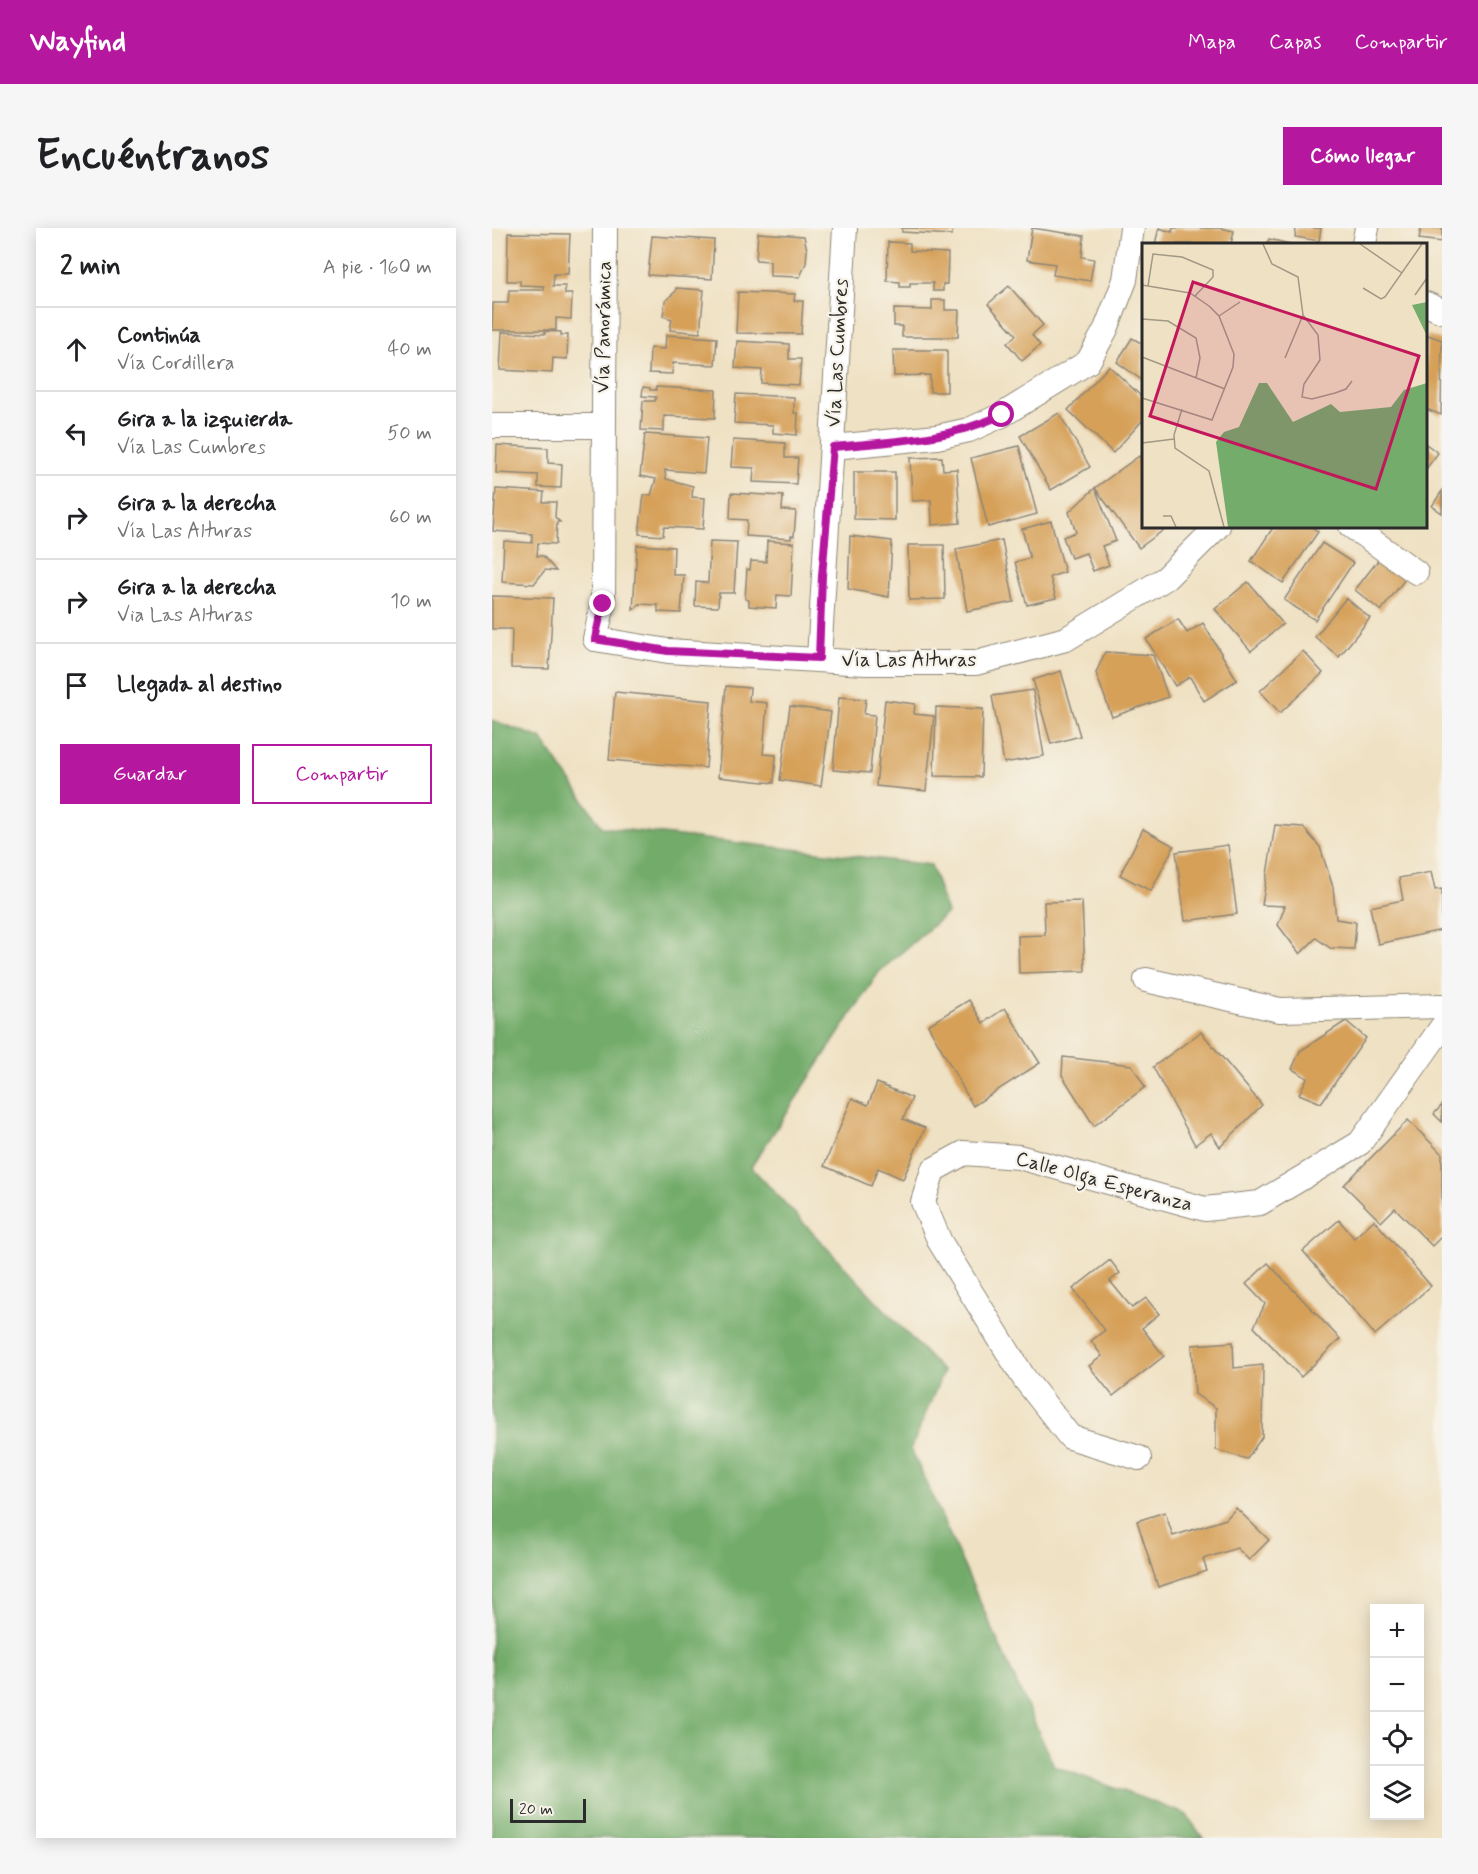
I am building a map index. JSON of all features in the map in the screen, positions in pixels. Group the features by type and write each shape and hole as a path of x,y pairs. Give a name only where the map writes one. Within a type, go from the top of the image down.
{"street":[{"name":"Vía Panorámica","path":"595,639 603,604 602,426 605,228"},
{"name":"Vía Las Cumbres","path":"819,658 822,576 833,447 845,228"},
{"path":"833,447 937,437 969,430 1002,415 1088,362 1106,329 1125,280 1132,228"},
{"path":"1364,243 1367,228"},
{"path":"1427,305 1442,311"},
{"path":"492,426 602,426"},
{"name":"Vía Las Alturas","path":"595,639 668,651 819,658 866,663 976,663 1066,639 1166,578 1216,528"},
{"path":"1354,528 1416,572"},
{"path":"1146,980 1280,1010 1442,1006"},
{"name":"Calle Olga Esperanza","path":"1139,1458 1070,1437 1024,1378 940,1242 923,1202 933,1170 964,1153 1020,1157 1205,1209 1260,1203 1360,1143 1442,1027"}],"green space":[{"path":"492,720 541,738 602,827 931,865 947,913 879,972 751,1167 943,1372 911,1449 1054,1766 1186,1814 1203,1838 492,1838"}],"building":[{"path":"902,228 953,228 952,235 902,232"},
{"path":"1032,228 1084,236 1082,257 1094,259 1090,281 1053,275 1055,264 1027,260"},
{"path":"1159,228 1172,232 1173,228 1221,228 1234,231 1231,243 1155,243"},
{"path":"1296,228 1321,228 1319,241 1295,237"},
{"path":"1421,228 1442,228 1442,242 1419,239"},
{"path":"508,233 570,234 568,274 554,274 553,286 565,286 565,294 572,294 571,319 556,318 556,330 492,330 493,303 508,303 509,290 544,290 544,286 520,285 520,281 507,281"},
{"path":"758,233 804,236 807,250 806,263 800,277 770,276 770,261 756,260"},
{"path":"652,236 714,240 712,279 648,275"},
{"path":"1269,239 1286,243 1267,243"},
{"path":"888,242 910,243 910,251 948,253 947,284 943,284 943,291 933,291 933,283 910,283 910,287 900,287 900,282 887,281"},
{"path":"1009,286 1043,325 1032,335 1040,345 1022,361 1007,343 1016,335 988,304"},
{"path":"676,288 704,290 700,333 670,330 672,319 663,316 665,301 676,291"},
{"path":"738,292 795,294 794,301 803,301 801,334 736,333"},
{"path":"932,300 945,300 945,310 959,310 958,337 902,337 902,326 894,326 894,309 932,310"},
{"path":"545,331 568,335 567,359 553,358 552,373 500,370 502,332 545,334"},
{"path":"666,335 717,338 715,365 673,363 672,374 649,373 650,348 665,349"},
{"path":"1428,335 1442,340 1441,415 1427,409"},
{"path":"1132,338 1142,343 1142,380 1117,362"},
{"path":"737,341 789,344 789,359 801,359 799,385 761,383 762,370 735,368"},
{"path":"893,350 947,350 947,392 930,392 930,375 894,376"},
{"path":"1109,366 1142,397 1142,421 1113,453 1068,410"},
{"path":"643,387 650,388 650,390 656,390 656,387 716,390 715,418 664,416 664,431 641,430 643,401 655,401 656,397 642,396"},
{"path":"736,394 794,397 794,413 798,413 797,435 773,433 773,425 734,423"},
{"path":"1059,413 1090,467 1051,490 1020,436"},
{"path":"645,434 707,438 704,473 665,470 666,479 693,486 692,497 705,498 703,529 664,527 663,536 639,534 644,495 651,495 656,479 640,476"},
{"path":"733,440 785,443 785,458 798,458 796,484 753,482 754,468 731,467"},
{"path":"497,445 548,448 548,463 562,464 561,488 538,487 538,475 496,473"},
{"path":"1427,445 1438,453 1427,468"},
{"path":"1019,446 1037,514 988,527 971,458"},
{"path":"1139,456 1142,460 1142,528 1166,528 1139,548 1095,488"},
{"path":"942,457 943,470 957,469 960,523 932,525 931,500 912,501 910,458"},
{"path":"854,472 895,472 895,520 854,519"},
{"path":"1095,488 1116,541 1102,546 1109,565 1093,571 1086,553 1071,558 1063,537 1076,532 1069,512"},
{"path":"496,489 544,492 543,502 556,502 555,517 560,522 557,522 556,544 538,543 537,556 543,556 556,571 545,570 534,584 502,582 504,541 532,543 532,534 493,531"},
{"path":"1442,491 1442,513 1432,506"},
{"path":"731,493 783,496 782,510 796,511 794,536 791,536 791,539 746,536 747,520 730,519"},
{"path":"1051,521 1065,572 1050,577 1056,598 1027,605 1015,562 1030,558 1022,529"},
{"path":"1273,528 1313,528 1318,532 1283,583 1251,561"},
{"path":"850,536 892,541 889,597 848,589"},
{"path":"1002,540 1014,602 967,611 956,549"},
{"path":"710,541 737,542 734,593 719,593 718,607 695,606 696,582 708,583"},
{"path":"767,541 794,543 791,596 777,595 776,608 749,606 749,600 745,599 747,569 750,570 751,561 766,562"},
{"path":"1322,543 1353,563 1315,620 1284,600"},
{"path":"637,545 674,547 673,575 684,575 681,613 658,612 658,605 640,604 633,610"},
{"path":"908,545 944,545 945,599 909,600"},
{"path":"1379,559 1405,579 1381,611 1355,590"},
{"path":"1248,582 1283,624 1251,651 1215,609"},
{"path":"492,596 553,598 549,669 511,668 512,629 492,629"},
{"path":"1346,598 1370,618 1339,657 1315,637"},
{"path":"1178,619 1187,633 1203,623 1237,680 1204,701 1190,677 1175,686 1146,639"},
{"path":"1303,651 1323,673 1280,713 1260,691"},
{"path":"1105,652 1153,655 1168,697 1112,717 1096,673"},
{"path":"1061,671 1080,736 1051,744 1033,680"},
{"path":"726,686 750,688 749,701 767,703 763,754 776,755 774,783 718,777"},
{"path":"1033,690 1044,756 1004,763 992,696"},
{"path":"615,692 711,701 706,768 609,760"},
{"path":"839,697 866,699 864,714 875,715 870,773 833,770"},
{"path":"885,700 915,704 914,714 934,716 926,791 876,786"},
{"path":"790,706 831,712 821,786 780,780"},
{"path":"936,707 983,709 981,777 934,776"},
{"path":"1275,825 1303,827 1320,847 1333,887 1336,919 1356,922 1354,949 1330,948 1316,938 1300,954 1278,925 1285,906 1262,905"},
{"path":"1143,829 1174,846 1151,891 1120,875"},
{"path":"1228,845 1237,914 1185,921 1176,852"},
{"path":"1431,872 1435,890 1442,889 1442,930 1378,944 1370,907 1403,900 1399,878"},
{"path":"1082,901 1085,971 1019,973 1018,936 1045,935 1044,902"},
{"path":"969,1000 983,1023 1005,1008 1040,1063 973,1106 928,1025"},
{"path":"1346,1021 1366,1038 1321,1103 1299,1094 1307,1078 1292,1069 1300,1051"},
{"path":"1201,1032 1262,1105 1220,1147 1211,1133 1195,1145 1153,1067"},
{"path":"1063,1057 1132,1065 1145,1087 1094,1126 1062,1075"},
{"path":"877,1083 912,1098 903,1119 925,1128 903,1179 878,1168 871,1186 824,1166 852,1098 868,1105"},
{"path":"1442,1105 1442,1122 1434,1114"},
{"path":"1408,1120 1442,1154 1442,1236 1432,1246 1395,1208 1381,1222 1344,1185"},
{"path":"1339,1220 1354,1238 1374,1220 1431,1286 1375,1335 1303,1251"},
{"path":"1110,1260 1120,1273 1110,1281 1132,1308 1146,1298 1159,1314 1142,1328 1164,1356 1113,1396 1089,1366 1102,1356 1091,1341 1105,1330 1073,1289"},
{"path":"1268,1263 1340,1339 1301,1377 1254,1327 1265,1304 1246,1284"},
{"path":"1233,1342 1234,1368 1263,1365 1262,1437 1247,1459 1216,1450 1216,1408 1195,1394 1192,1345"},
{"path":"1236,1508 1269,1540 1249,1560 1237,1548 1203,1559 1207,1571 1158,1587 1137,1521 1165,1512 1173,1536 1226,1519"}],"route":[{"path":"603,604 595,639 668,651 819,658 822,576 833,447 937,437 969,430 1002,415"}]}
